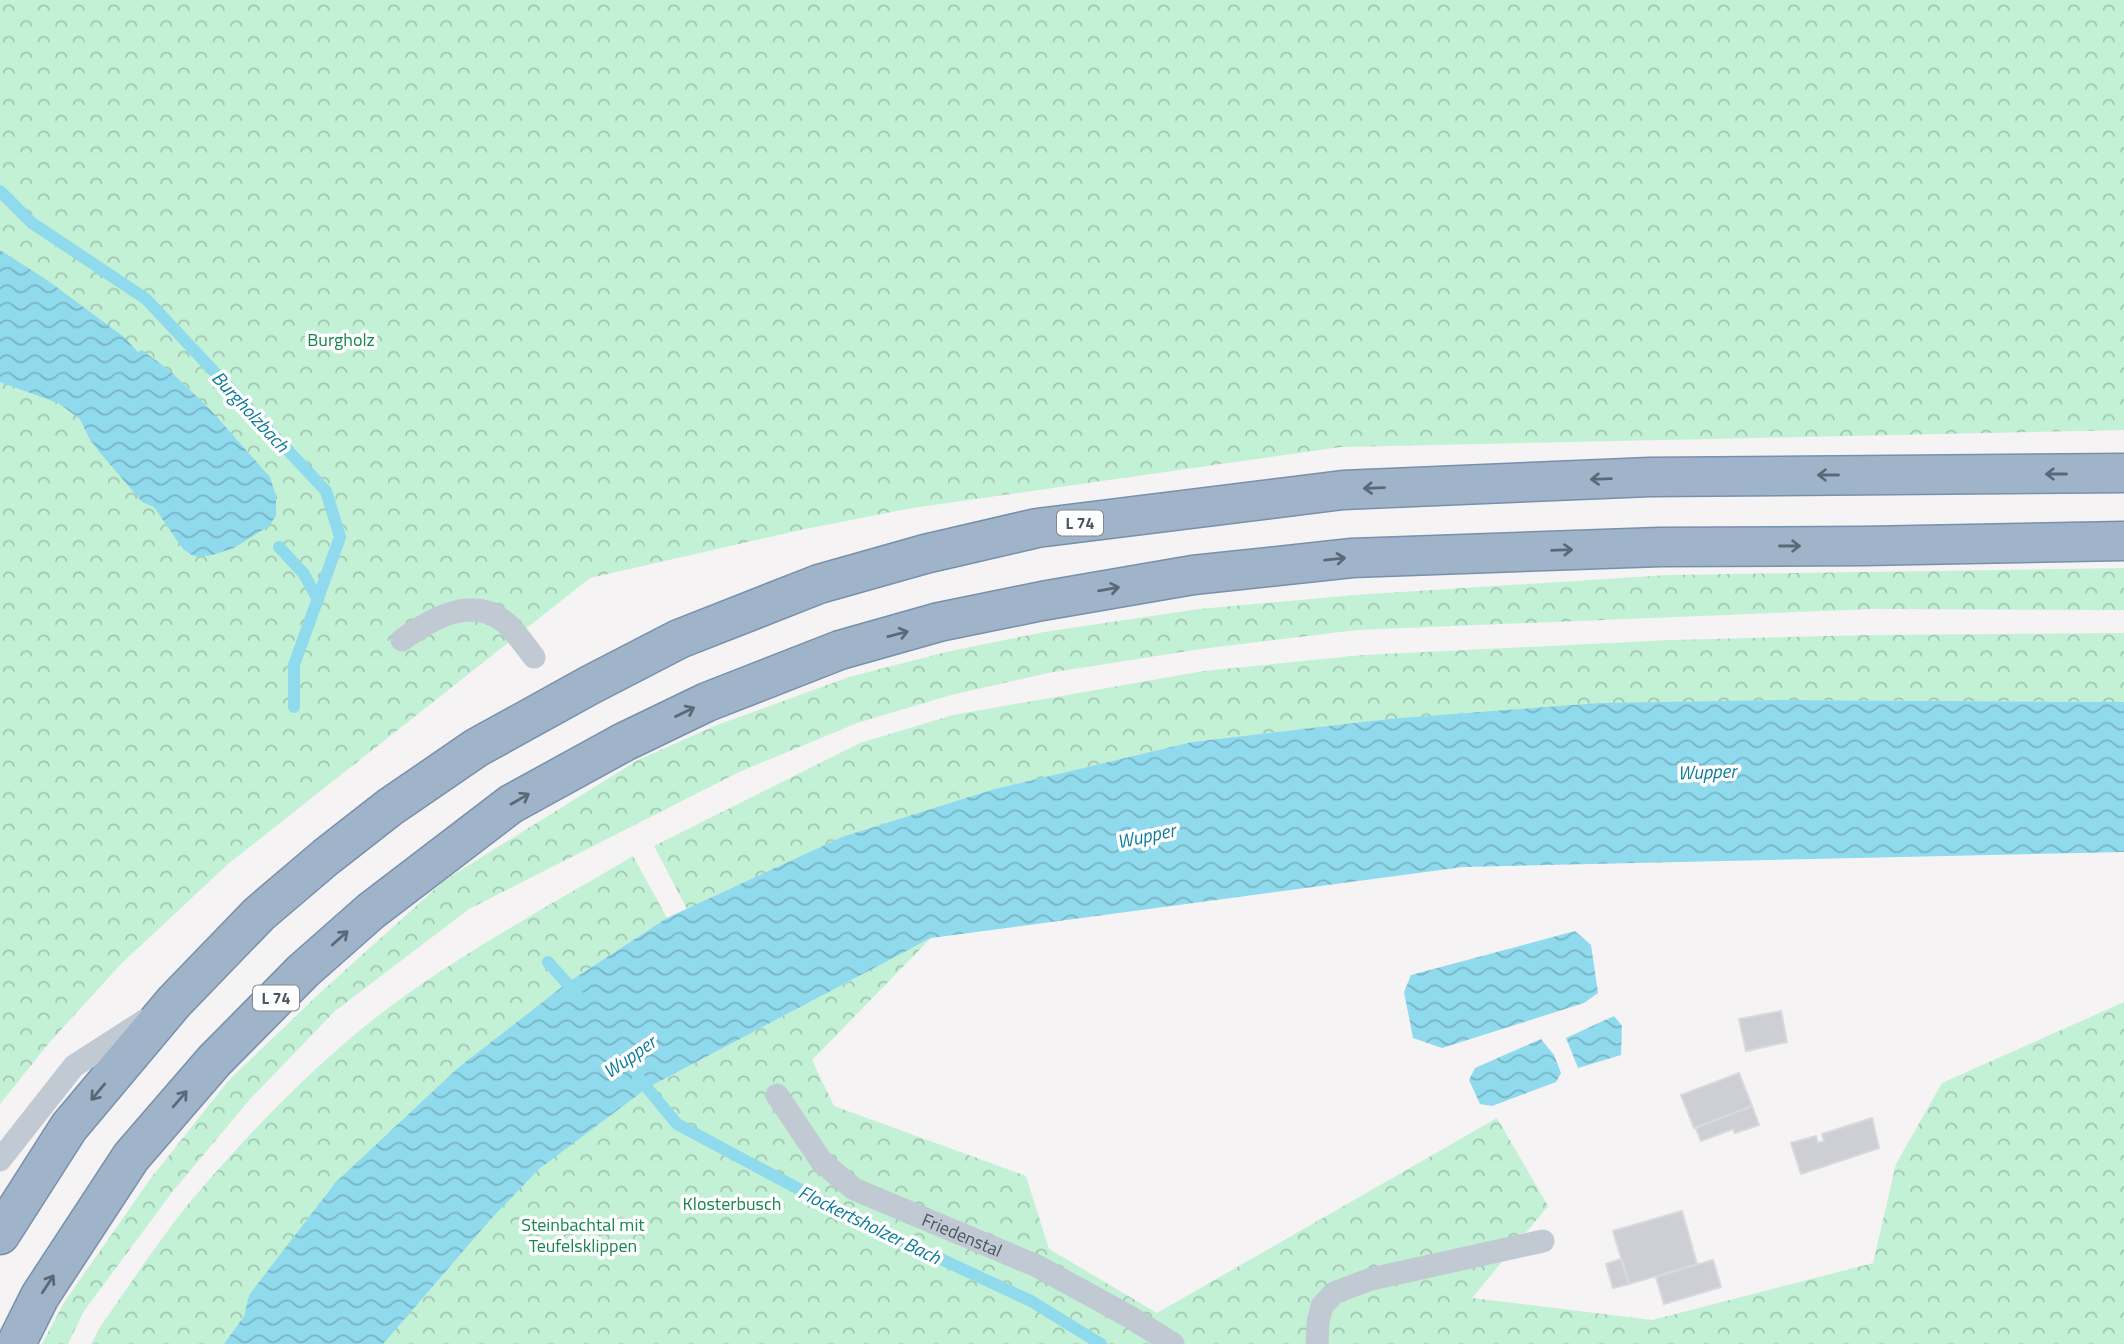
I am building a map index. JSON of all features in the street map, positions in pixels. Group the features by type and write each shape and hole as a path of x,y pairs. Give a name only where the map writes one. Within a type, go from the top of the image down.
{"highway":[{"name":"L 74","path":"0,1235 69,1127 174,1002 259,914 316,865 390,807 476,748 679,639 818,584 925,554 1037,528 1343,490 1650,477 2124,473"},
{"name":"L 74","path":"16,1344 40,1296 131,1157 214,1060 303,971 371,911 523,798 624,742 707,702 840,650 939,622 1042,601 1193,575 1352,558 1660,547 2124,541"}],"lane":[{"path":"402,640 425,623 455,611 489,613 506,623 534,657"},
{"path":"0,1160 74,1066 174,1002"},
{"name":"Friedenstal","path":"777,1096 822,1162 854,1189 1037,1266 1173,1344"},
{"path":"1317,1344 1322,1307 1334,1293 1371,1279 1542,1241"}],"green space":[{"name":"Burgholz","path":"0,0 2124,0 2124,430 1341,447 912,508 805,529 590,578 228,864 121,964 49,1043 0,1104"},
{"path":"2124,568 2124,610 1871,609 1357,630 1201,649 1048,673 951,695 857,723 739,772 469,909 335,1011 251,1098 173,1191 84,1311 68,1344 42,1344 65,1301 151,1178 229,1080 321,992 445,880 638,760 717,725 849,677 946,652 1044,632 1199,609 1355,595 1668,575"},
{"path":"2124,633 2124,702 1782,700 1388,719 1192,742 992,790 842,837 687,909 654,846 860,743 953,715 1204,671 1363,655 1671,640"},
{"path":"633,856 667,918 567,983 459,1067 249,1295 244,1316 224,1344 91,1344 144,1263 190,1202 268,1116 331,1055 385,1010 453,963"},
{"name":"Klosterbusch","path":"931,938 812,1060 834,1106 1026,1176 1049,1249 1157,1313 1497,1118 1548,1206 1472,1298 1652,1320 1873,1263 1896,1164 1942,1083 2124,1002 2124,1344 330,1344 377,1277 647,1088"}],"water":[{"path":"0,250 47,280 124,337 138,352 142,350 170,371 209,408 270,477 276,496 276,516 269,526 234,548 212,555 192,555 183,549 154,507 142,502 102,455 90,440 80,419 58,403 0,382"},
{"name":"Wupper","path":"1782,700 2124,702 2124,852 1463,867 931,938 647,1088 539,1169 490,1220 383,1344 224,1344 244,1316 249,1295 336,1182 459,1067 567,983 667,918 842,837 991,790 1192,742 1388,719 1599,703"},
{"path":"1575,931 1591,945 1598,993 1584,1003 1442,1048 1413,1038 1404,992 1411,975"},
{"path":"1614,1016 1622,1026 1621,1055 1578,1068 1566,1038"},
{"path":"1541,1039 1554,1055 1561,1073 1556,1082 1492,1106 1480,1104 1469,1080 1475,1068"}],"building":[{"path":"1781,1011 1787,1042 1746,1051 1739,1019"},
{"path":"1739,1073 1752,1106 1694,1128 1681,1095"},
{"path":"1752,1106 1759,1125 1735,1133 1733,1129 1701,1141 1696,1128"},
{"path":"1872,1118 1879,1148 1801,1174 1791,1143 1816,1136 1818,1143 1824,1141 1822,1134"},
{"path":"1682,1211 1697,1264 1629,1284 1613,1231"},
{"path":"1621,1259 1629,1284 1613,1288 1606,1264"},
{"path":"1713,1260 1721,1287 1664,1304 1656,1277"}],"waterway":[{"name":"Burgholzbach","path":"0,191 32,223 146,299 326,491 340,537 294,665 294,707"},
{"path":"279,547 304,574 318,600"},
{"name":"Burgholzbach","path":"548,962 578,996"},
{"name":"Flockertsholzer Bach","path":"638,1077 677,1124 855,1219 1031,1301 1101,1344"}],"park label":[{"name":"Steinbachtal mit Teufelsklippen","path":"583,1234"}]}
